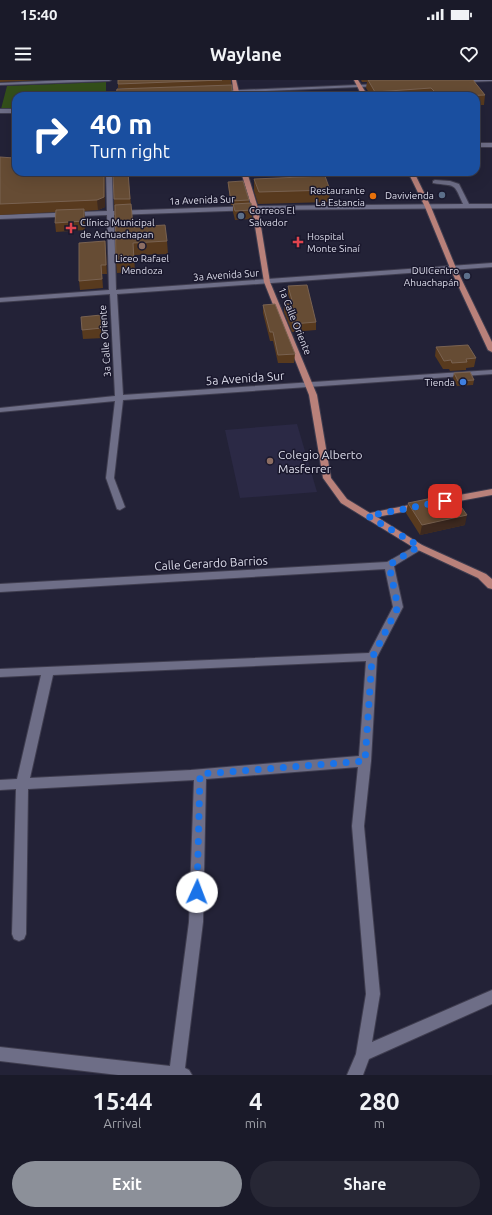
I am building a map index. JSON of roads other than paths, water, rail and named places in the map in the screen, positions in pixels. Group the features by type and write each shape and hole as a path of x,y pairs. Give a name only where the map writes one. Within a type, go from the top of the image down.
{"main road":[{"path":"234,80 237,92"},
{"path":"356,80 363,92"},
{"name":"1a Calle Oriente","path":"245,176 255,208 267,282 310,386 326,478 344,501 368,516"},
{"path":"413,176 428,207 453,268 492,350"},
{"path":"368,516 492,492"},
{"path":"368,516 419,546 482,576 492,585"}],"street":[{"path":"0,84 109,80 110,92"},
{"path":"460,81 490,80"},
{"path":"254,92 390,84"},
{"path":"0,111 12,110"},
{"path":"480,145 492,145"},
{"name":"3a Calle Oriente","path":"109,176 113,292 119,398 110,478 120,507"},
{"path":"435,182 452,181 456,184 467,206"},
{"name":"1a Avenida Sur","path":"0,217 255,208 492,206"},
{"name":"3a Avenida Sur","path":"0,300 492,265"},
{"name":"5a Avenida Sur","path":"0,410 119,398 310,386 492,372"},
{"name":"Calle Gerardo Barrios","path":"0,588 389,565 419,546"},
{"path":"355,1075 363,1054 373,994 358,826 365,761 372,658 398,607 389,565"},
{"path":"0,674 372,658"},
{"path":"19,934 22,784 48,671"},
{"path":"0,785 200,774 365,761"},
{"path":"0,1054 180,1074 196,922 200,774"},
{"path":"363,1054 492,997"}],"place":[{"name":"Davivienda","path":"442,195"},
{"name":"Restaurante La Estancia","path":"373,196"},
{"name":"Correos El Salvador","path":"241,216"},
{"name":"Clínica Municipal de Achuachapan","path":"71,228"},
{"name":"Hospital Monte Sinaí","path":"298,242"},
{"name":"Liceo Rafael Mendoza","path":"142,246"},
{"name":"DUICentro Ahuachapán","path":"467,276"},
{"name":"Tienda","path":"463,382"},
{"name":"Colegio Alberto Masferrer","path":"270,461"}]}
